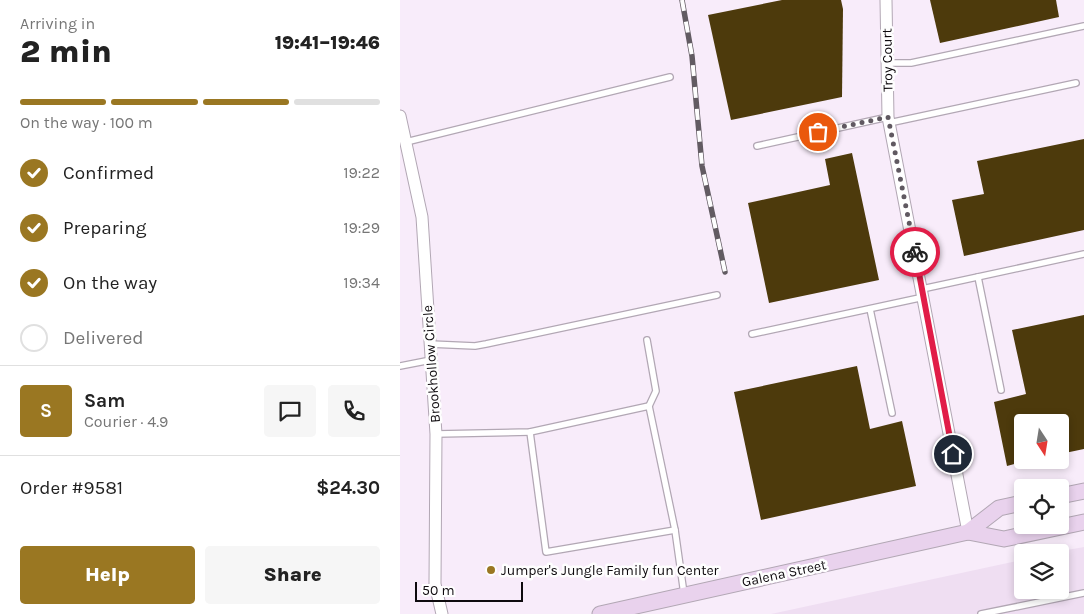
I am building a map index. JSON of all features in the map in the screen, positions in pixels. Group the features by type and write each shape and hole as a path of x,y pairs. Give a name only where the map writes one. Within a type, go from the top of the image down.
{"street":[{"name":"Troy Court","path":"886,0 888,120 968,532"},
{"name":"Brookhollow Circle","path":"400,116 422,217 436,434 435,584 442,614"},
{"path":"1069,494 1084,491"},
{"name":"Galena Street","path":"968,532 998,508 1014,505"},
{"name":"Galena Street","path":"600,614 968,532 1004,539 1084,522"}],"lane":[{"path":"887,63 911,63 1084,26"},
{"path":"406,142 670,77"},
{"path":"757,146 1076,83"},
{"path":"752,334 870,309 978,277 1084,254"},
{"path":"978,277 1001,390"},
{"path":"430,344 475,346 717,295"},
{"path":"870,309 892,413"},
{"path":"647,340 656,391 649,406 675,530 685,595"},
{"path":"400,366 431,360"},
{"path":"436,434 530,432 649,406"},
{"path":"530,432 546,552 675,530"},
{"path":"981,614 1084,593"}],"shaded area":[{"path":"1084,547 1084,614 771,614 1014,562 1014,599 1069,599 1069,550"}],"building":[{"path":"782,0 841,0 843,9 842,97 731,120 708,15"},
{"path":"930,0 1056,0 1059,17 940,43"},
{"path":"1084,139 1084,230 964,256 952,200 984,194 977,161"},
{"path":"852,153 879,280 769,303 748,203 830,185 825,159"},
{"path":"1084,315 1084,449 1069,452 1069,414 1014,414 1014,464 1007,466 994,402 1026,394 1012,330"},
{"path":"857,366 870,429 902,421 916,486 761,520 734,392"}],"railway":[{"path":"682,0 692,56 702,166 725,272"}],"way so far":[{"path":"818,132 888,117 915,252"}],"place":[{"name":"Jumper's Jungle Family fun Center","path":"491,570"}],"route":[{"path":"915,252 953,454"}]}
